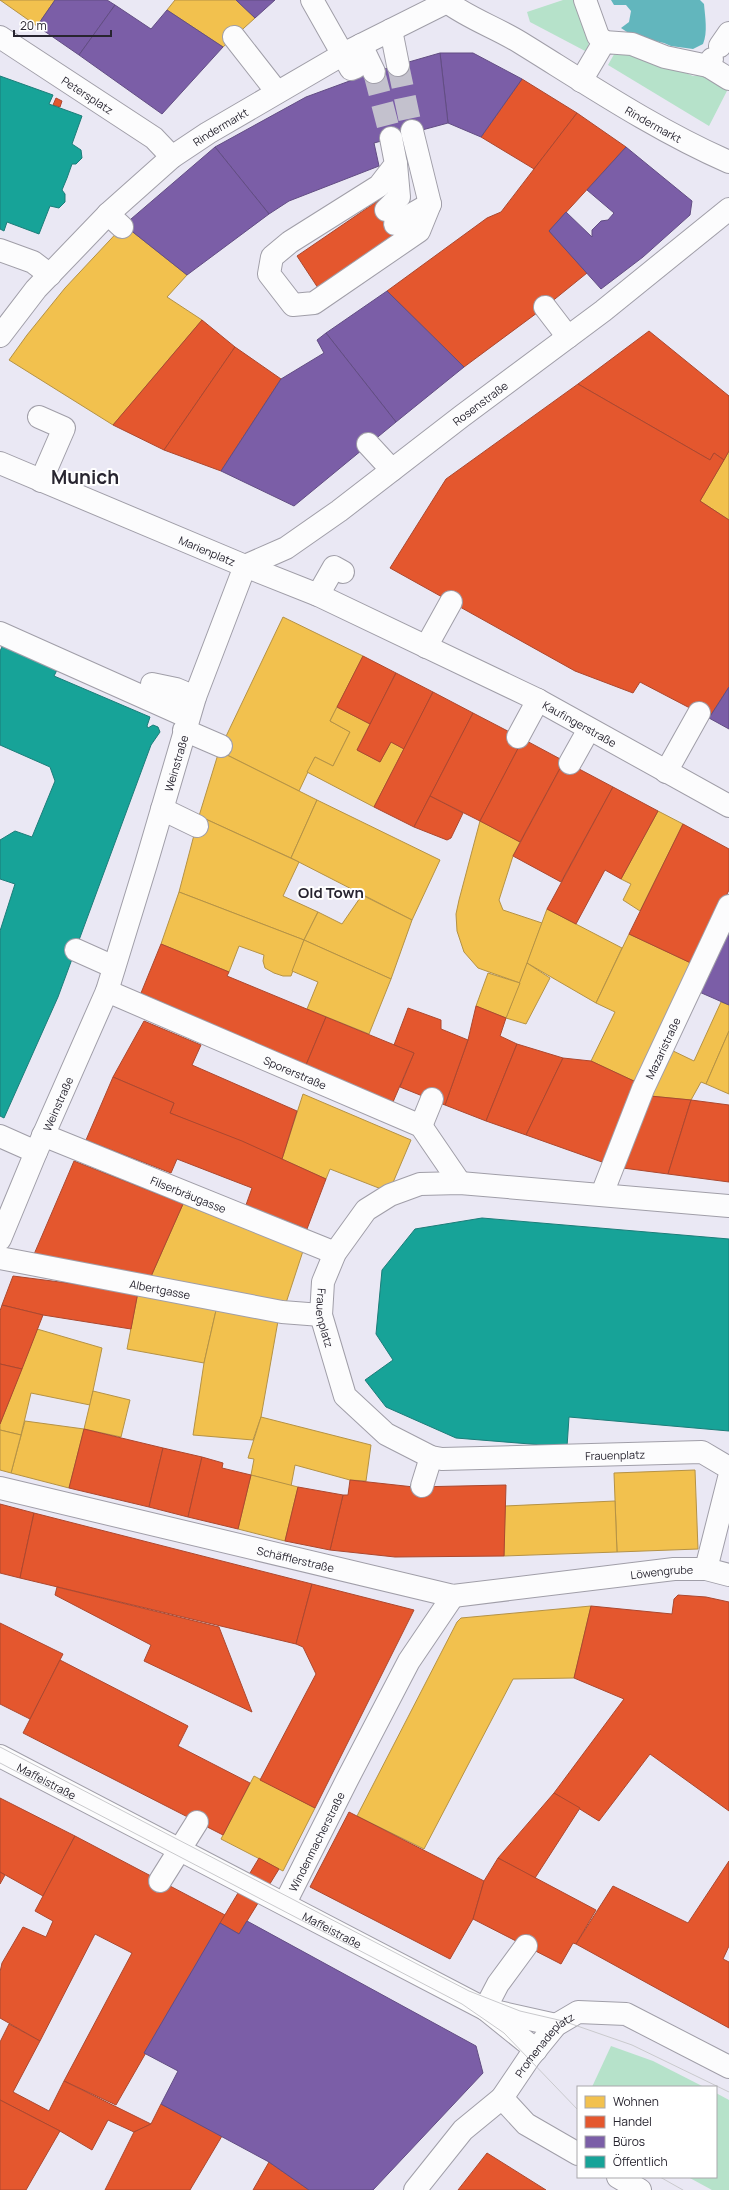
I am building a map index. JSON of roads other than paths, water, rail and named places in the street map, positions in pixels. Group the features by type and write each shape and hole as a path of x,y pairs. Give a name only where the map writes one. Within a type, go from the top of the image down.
{"street":[{"path":"312,0 358,60"},
{"path":"585,0 598,36 604,42 632,44 665,57 717,51 729,79"},
{"name":"Rindermarkt","path":"0,336 36,289 50,275 115,220 172,157 208,133 277,92 358,60 391,30 449,1 465,15 517,41 581,81 690,145 729,162"},
{"path":"391,30 398,65"},
{"name":"Petersplatz","path":"0,37 154,138 172,157"},
{"path":"234,37 277,92"},
{"path":"581,81 604,42"},
{"path":"396,164 379,186 290,242 272,257 269,274 293,305 314,303 418,231 430,204 412,132"},
{"path":"391,138 396,164 399,196 391,217 430,204"},
{"name":"Rosenstraße","path":"245,566 286,548 339,511 568,337 729,209"},
{"path":"0,250 33,262 50,275"},
{"path":"545,307 568,337"},
{"path":"39,417 64,428 41,481"},
{"path":"368,444 392,470"},
{"name":"Marienplatz","path":"0,463 245,566 186,693 186,724"},
{"name":"Kaufingerstraße","path":"245,566 318,595 538,700 729,806"},
{"path":"318,595 334,566 343,572"},
{"path":"426,647 451,602"},
{"path":"0,633 32,652 186,724 222,746"},
{"path":"154,679 186,693"},
{"path":"518,737 538,700"},
{"path":"666,772 699,713"},
{"name":"Weinstraße","path":"0,1240 40,1143 107,991 186,724"},
{"path":"570,763 589,729"},
{"path":"162,809 197,826"},
{"name":"Mazaristraße","path":"602,1194 643,1089 729,906"},
{"path":"76,950 114,967"},
{"name":"Sporerstraße","path":"107,991 421,1126"},
{"path":"432,1099 421,1126 460,1183"},
{"name":"Filserbräugasse","path":"0,1136 40,1143 335,1253"},
{"name":"Frauenplatz","path":"729,1206 460,1183 420,1184 390,1195 366,1210 335,1253 323,1282 321,1315 345,1396 386,1434 431,1458 442,1459 702,1452 729,1468"},
{"name":"Albertgasse","path":"0,1258 282,1312 321,1315"},
{"path":"422,1486 431,1458"},
{"path":"706,1569 729,1478"},
{"name":"Schäfflerstraße","path":"0,1488 454,1596 594,1580"},
{"name":"Löwengrube","path":"594,1580 674,1569 706,1569 729,1576"},
{"name":"Windenmacherstraße","path":"286,1903 340,1776 401,1658 454,1596"},
{"name":"Maffeistraße","path":"0,1756 286,1903 485,2009 536,2050"},
{"path":"160,1880 197,1822"},
{"path":"485,2009 498,1984 526,1946"},
{"name":"Maffeistraße","path":"485,2009 556,2025"},
{"name":"Promenadeplatz","path":"415,2190 463,2130 502,2098 536,2050 556,2025 578,2012 626,2014 729,2067"},
{"path":"502,2098 526,2124 577,2153"},
{"path":"620,2178 640,2190"}],"water":[{"path":"611,0 700,0 704,4 706,30 705,40 703,44 693,49 671,46 633,36 621,28 629,22 631,11 626,5 614,5"}],"tunnel":[{"path":"398,65 412,131"},
{"path":"374,72 391,138"}],"tram line":[{"path":"0,1747 469,1991 520,2011 563,2021 632,2045 717,2086"},
{"path":"0,1763 462,2004 504,2033 577,2109"},
{"path":"717,2086 729,2092"},
{"path":"662,2178 683,2190"}],"district":[{"name":"Munich","path":"85,477"},
{"name":"Old Town","path":"331,892"}]}
